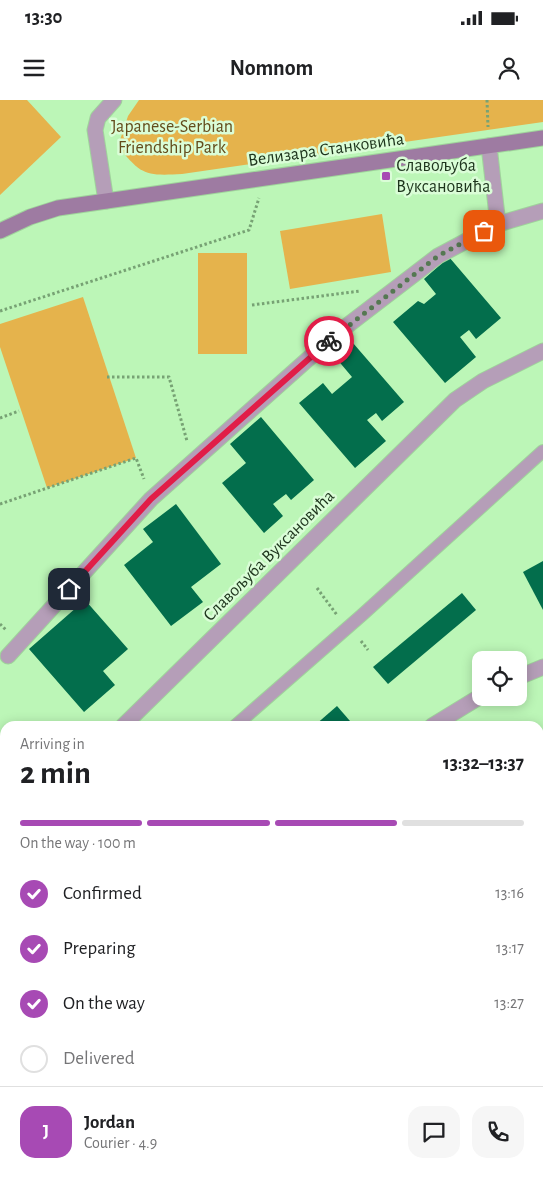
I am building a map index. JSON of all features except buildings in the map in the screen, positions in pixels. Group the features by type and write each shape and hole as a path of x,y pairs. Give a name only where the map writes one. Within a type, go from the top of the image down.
{"street":[{"path":"106,201 95,130 98,118 114,100"},
{"name":"Велизара Станковића","path":"0,231 30,217 58,208 543,138"},
{"path":"489,146 498,224"},
{"path":"8,656 151,499 192,460 335,335 438,256 498,224 543,211"},
{"name":"Славољуба Вуксановића","path":"128,721 455,400 483,381 543,351"},
{"path":"527,674 543,667"},
{"path":"440,721 472,702"}],"lane":[{"path":"241,721 362,616 543,450"}],"path":[{"path":"487,100 489,146"},
{"path":"0,311 249,230 265,179"},
{"path":"252,305 400,286"},
{"path":"107,377 170,377 192,460"},
{"path":"0,418 18,411"},
{"path":"0,504 136,458 151,499"},
{"path":"317,588 338,615"}],"green space":[{"path":"0,100 27,100 61,137 0,195"},
{"name":"Japanese-Serbian Friendship Park","path":"139,100 543,100 543,122 182,174 160,175 145,172 139,168 132,163 118,146 128,116"},
{"path":"382,214 391,272 290,289 280,231"},
{"path":"198,253 247,253 247,354 198,354"},
{"path":"83,297 136,458 47,488 0,347 0,324"}],"way so far":[{"path":"329,341 438,256 484,231"}],"place":[{"name":"Славољуба Вуксановића","path":"386,176"}],"route":[{"path":"69,589 151,499 192,460 329,341"}]}
